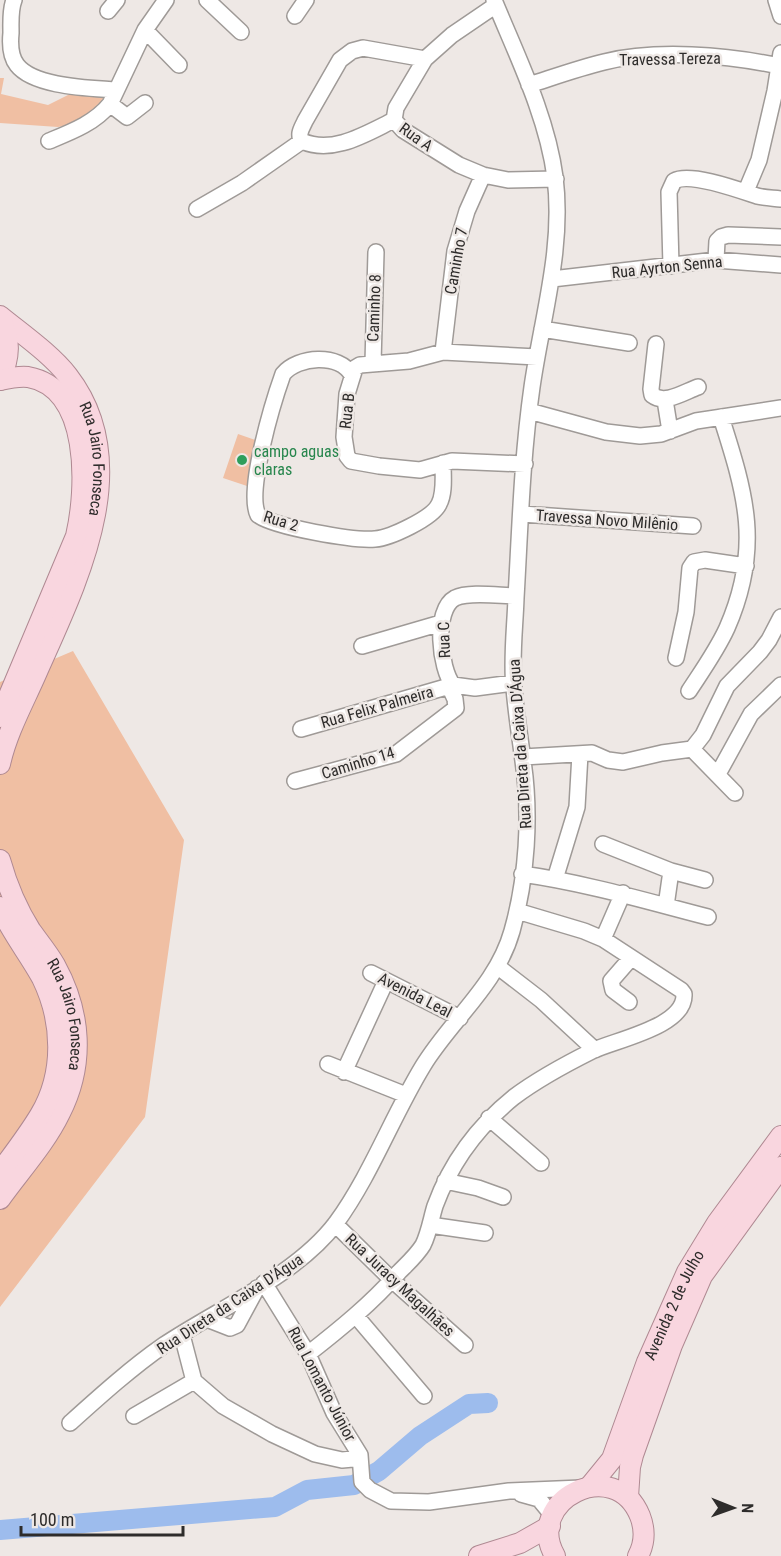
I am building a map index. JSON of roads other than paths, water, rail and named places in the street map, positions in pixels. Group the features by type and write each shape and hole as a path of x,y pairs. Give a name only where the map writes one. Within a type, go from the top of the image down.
{"main road":[{"path":"0,317 6,331 9,348 7,365 0,380"},
{"name":"Rua Jairo Fonseca","path":"0,317 69,378 90,414 95,428 99,462 95,517 83,564 11,731 0,764"},
{"name":"Rua Jairo Fonseca","path":"0,380 28,378 57,391 68,407 77,431 82,481 76,536 0,717"},
{"name":"Rua Jairo Fonseca","path":"0,861 15,902 32,932 55,964 68,994 75,1012 77,1039 73,1076 61,1112 0,1199"},
{"name":"Rua Jairo Fonseca","path":"0,907 41,976 51,998 59,1035 57,1063 47,1101 41,1114 0,1172"},
{"name":"Avenida 2 de Julho","path":"551,1521 564,1499 585,1487 612,1459 647,1362 687,1272 717,1223 781,1136"},
{"name":"Avenida 2 de Julho","path":"628,1497 633,1455 672,1345 702,1276 781,1167"},
{"path":"585,1487 610,1488 628,1497 638,1509 643,1523 644,1539 638,1556"},
{"path":"479,1556 520,1543 551,1521"},
{"path":"551,1521 549,1539 555,1556"}],"street":[{"path":"14,0 10,41 17,65 29,74 51,82 113,97 127,117 145,103"},
{"path":"49,141 97,119 113,97 145,30 166,0"},
{"path":"207,0 241,32"},
{"path":"295,16 306,0"},
{"name":"Rua A","path":"495,2 425,59 396,108 394,120 404,130 459,165 483,175 508,180 556,179"},
{"name":"Rua Direta da Caixa D'Água","path":"70,1423 152,1354 261,1286 308,1253 335,1224 368,1170 424,1063 497,966 510,937 517,911 522,874 526,814 523,757 513,683 516,596 529,411 552,279 556,232 556,179 546,134 529,85 495,2"},
{"path":"145,30 179,65"},
{"path":"302,141 300,131 305,121 340,60 352,51 363,48 425,59"},
{"name":"Travessa Tereza","path":"529,85 605,62 639,57 716,57 754,61 780,59"},
{"path":"746,191 759,160 780,59"},
{"path":"197,209 242,183 302,141 324,144 344,142 394,120"},
{"name":"Caminho 7","path":"443,352 455,251 467,211 483,175"},
{"path":"671,266 669,192 674,181 682,178 746,191 757,196 781,199"},
{"path":"716,260 716,244 721,237 728,235 781,237"},
{"name":"Caminho 8","path":"373,363 376,252"},
{"name":"Rua Ayrton Senna","path":"552,279 716,260 781,265"},
{"path":"542,329 629,343"},
{"path":"656,344 652,395 657,399 665,400 698,387"},
{"name":"Rua B","path":"525,464 452,460 434,467 413,470 362,463 349,458 345,450 344,436 348,394 352,375 355,368 360,365 409,361 443,352 537,357"},
{"name":"Rua 2","path":"352,375 343,365 314,359 290,367 283,374 256,479 254,505 258,515 273,522 337,535 374,539 388,537 437,508 442,496 442,463"},
{"path":"665,400 670,431"},
{"path":"529,411 622,435 651,436 696,421 780,411"},
{"path":"689,691 728,627 746,566 748,525 744,493 721,417"},
{"name":"Travessa Novo Milênio","path":"522,514 693,526"},
{"path":"676,658 685,618 690,568 694,562 705,560 746,566"},
{"name":"Rua C","path":"451,686 445,670 441,623 444,610 454,599 474,595 516,596"},
{"path":"523,757 597,754 608,760 623,762 692,749 703,735 727,686 764,646 781,616"},
{"path":"362,646 441,623"},
{"path":"451,686 475,688 513,683"},
{"path":"718,774 751,714 781,685"},
{"name":"Rua Felix Palmeira","path":"301,729 451,686"},
{"name":"Caminho 14","path":"295,781 379,759 405,748 456,708 451,686"},
{"path":"692,749 735,793"},
{"path":"555,879 577,807 580,754"},
{"path":"603,844 671,871 705,880"},
{"path":"666,906 671,871"},
{"path":"522,874 623,893 708,916"},
{"path":"603,939 623,893"},
{"path":"308,1354 356,1316 422,1246 445,1181 471,1139 489,1118 536,1082 595,1050 659,1025 671,1017 683,1003 684,994 681,990 603,939 517,911"},
{"path":"629,1002 614,990 611,981 631,958"},
{"path":"497,966 541,1000 595,1050"},
{"name":"Avenida Leal","path":"371,973 459,1018"},
{"path":"344,1072 386,981"},
{"path":"328,1064 406,1095"},
{"path":"489,1118 541,1163"},
{"path":"445,1181 478,1188 503,1197"},
{"name":"Rua Juracy Magalhães","path":"335,1224 392,1280 465,1345"},
{"path":"430,1225 484,1233"},
{"name":"Rua Lomanto Júnior","path":"261,1286 308,1354 334,1413 360,1455"},
{"path":"356,1316 424,1396"},
{"path":"182,1335 194,1382 223,1406 272,1434 315,1454 342,1460 353,1459 360,1455 362,1482 370,1490 391,1501 429,1502 509,1491 585,1487"},
{"path":"134,1416 194,1382"},
{"path":"509,1491 539,1499 551,1521"}],"waterway":[{"path":"0,1530 275,1507 307,1490 354,1485 379,1471 420,1436 469,1404 488,1403"}],"place":[{"name":"campo aguas claras","path":"242,460"}]}
